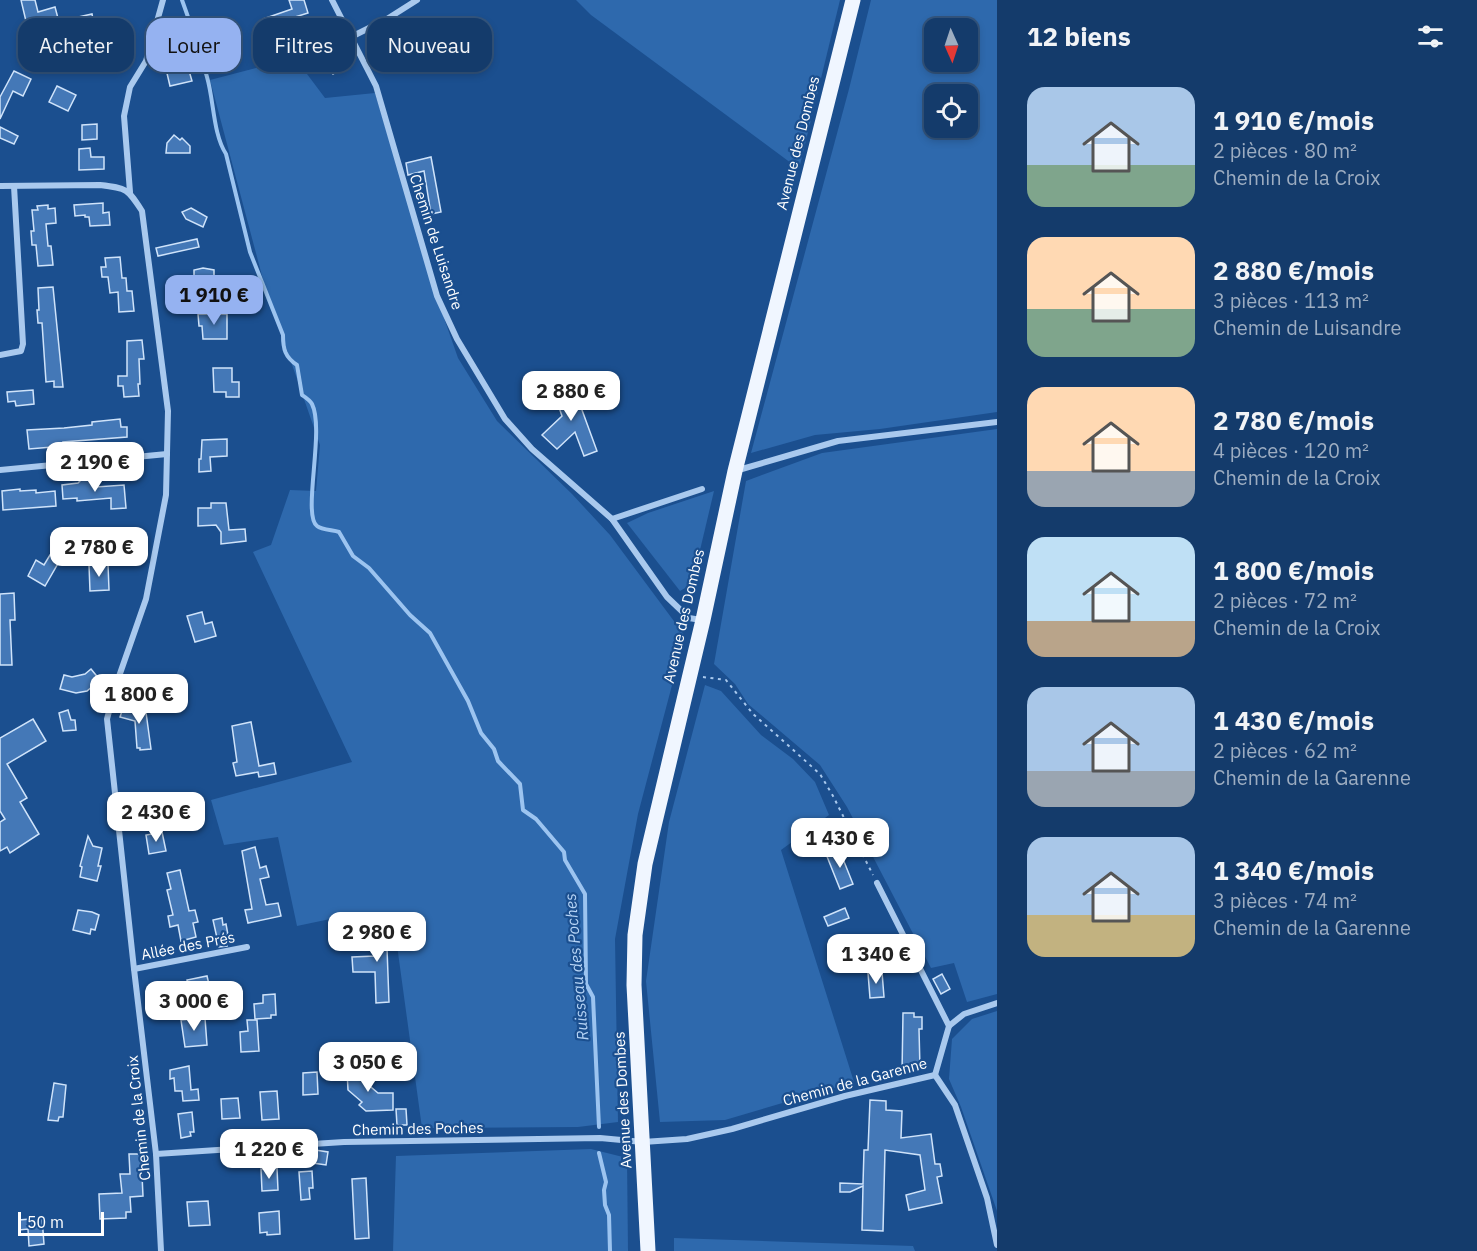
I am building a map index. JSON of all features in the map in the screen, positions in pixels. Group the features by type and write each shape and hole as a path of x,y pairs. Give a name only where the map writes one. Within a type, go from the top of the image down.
{"main road":[{"name":"Avenue des Dombes","path":"648,1251 634,985 635,934 645,864 703,620 735,471 853,0"}],"street":[{"path":"0,186 100,185 130,192 124,116 130,87 146,61 163,0"},
{"name":"Chemin de Luisandre","path":"332,0 341,18"},
{"path":"355,35 417,0"},
{"name":"Chemin de Luisandre","path":"355,45 376,86 437,296 457,339 505,419 532,449 612,519 667,597 689,618 703,620"},
{"path":"0,355 21,351 23,344 14,186"},
{"name":"Chemin de la Croix","path":"130,192 142,211 168,411 166,495 146,599 116,685 107,719 156,1154 161,1251"},
{"path":"735,471 838,441 997,422"},
{"path":"0,470 167,454"},
{"path":"612,519 702,489"},
{"path":"877,883 949,1026 964,1014 997,1003"},
{"name":"Allée des Prés","path":"134,969 247,947"},
{"name":"Chemin de la Garenne","path":"643,1142 687,1139 732,1129 845,1096 936,1075 949,1026"},
{"path":"936,1075 955,1105 987,1198 997,1245"},
{"name":"Chemin des Poches","path":"156,1154 356,1142 600,1138 643,1142"}],"path":[{"path":"688,677 713,677 726,680 753,714 820,774 834,796 877,883"}],"shaded area":[{"path":"576,0 840,0 799,169 591,15"},
{"path":"871,0 997,0 997,412 880,429 815,435 751,453"},
{"path":"253,69 253,72 306,72 325,98 375,93 437,298 458,358 497,421 572,494 610,535 685,636 638,814 615,939 618,1122 578,1127 422,1128 393,916 335,918 297,926 278,837 224,845 211,800 352,762 253,552 271,545 290,490 316,491 320,445 265,287 210,80"},
{"path":"997,429 997,994 967,1002 954,963 931,968 847,807 820,765 748,704 735,684 714,664 746,481 822,453"},
{"path":"714,491 692,584 680,591 627,523 648,513"},
{"path":"705,685 721,691 761,735 793,759 815,782 829,815 781,850 854,1082 725,1120 660,1122 646,981 669,822"},
{"path":"997,1011 997,1211 949,1079 952,1039 972,1019"},
{"path":"591,1149 627,1158 628,1251 393,1251 396,1156"},
{"path":"674,1238 913,1246 915,1251 674,1251"}],"building":[{"path":"21,0 35,0 38,12 55,7 58,18 25,18"},
{"path":"289,0 304,0 308,13 292,18 266,18 292,9"},
{"path":"92,14 93,18 78,18"},
{"path":"14,71 31,79 23,96 13,91 0,119 0,97"},
{"path":"167,72 189,72 192,81 170,86"},
{"path":"57,86 76,95 68,111 49,102"},
{"path":"97,124 97,139 82,140 82,125"},
{"path":"0,127 18,136 14,144 0,138"},
{"path":"174,135 180,140 182,138 190,146 190,153 166,153 167,143"},
{"path":"90,148 91,157 104,157 104,169 79,170 79,149"},
{"path":"431,157 441,212 431,214 424,171 408,175 406,163"},
{"path":"103,203 103,213 109,212 110,225 90,226 89,217 75,216 74,205"},
{"path":"48,205 48,209 55,208 56,223 46,224 53,265 38,266 36,245 32,245 31,231 34,231 32,210 38,210 37,206"},
{"path":"191,208 207,217 203,227 186,219 182,212"},
{"path":"197,239 199,247 158,256 156,248"},
{"path":"120,257 122,278 126,278 127,291 132,291 134,311 119,312 118,292 110,293 108,277 102,277 101,267 106,267 105,258"},
{"path":"203,268 214,270 214,285 194,282 194,270"},
{"path":"53,287 63,387 54,387 54,381 46,382 42,323 38,323 38,288"},
{"path":"198,314 227,314 227,339 203,339"},
{"path":"142,340 144,359 139,359 139,396 124,397 123,386 118,386 118,376 127,376 127,341"},
{"path":"213,368 232,368 232,382 239,382 239,397 226,397 226,392 214,392"},
{"path":"578,384 582,397 578,399 597,451 584,456 575,432 557,449 542,435 562,416 554,393"},
{"path":"33,390 34,404 16,406 15,401 8,402 7,392"},
{"path":"120,419 121,427 127,427 127,437 63,442 64,446 29,449 27,430 92,425 92,422"},
{"path":"227,439 227,456 210,457 211,471 199,472 202,440"},
{"path":"95,477 96,487 124,485 126,508 111,509 111,498 77,501 77,498 63,499 62,485 78,483 82,479"},
{"path":"20,489 20,491 36,490 36,493 55,491 56,506 3,510 2,491"},
{"path":"211,503 226,503 229,530 245,529 246,541 221,544 221,532 216,525 198,526 198,508 211,508"},
{"path":"50,555 60,560 45,586 28,576 36,560 44,565"},
{"path":"108,564 109,590 90,591 89,565"},
{"path":"14,593 15,620 10,620 12,665 0,665 0,594"},
{"path":"202,612 205,624 212,622 216,636 195,642 187,616"},
{"path":"91,669 100,680 87,691 76,693 60,689 64,675 72,677 85,674"},
{"path":"145,705 151,749 140,750 137,748 135,721 120,717 123,708"},
{"path":"68,710 71,720 75,720 76,730 63,731 59,713"},
{"path":"33,719 46,741 7,764 27,798 20,802 39,834 10,853 7,847 0,851 0,822 5,819 0,811 0,738"},
{"path":"251,722 259,766 274,763 276,774 259,777 258,772 236,776 233,763 237,762 232,726"},
{"path":"162,832 166,851 149,854 146,835"},
{"path":"88,836 93,846 102,848 97,881 80,877 82,867 80,866"},
{"path":"255,847 260,868 266,866 269,877 260,879 266,905 278,903 281,916 248,923 245,910 252,909 242,851"},
{"path":"839,849 853,884 840,889 826,854"},
{"path":"180,870 189,911 195,910 198,922 193,923 196,937 181,941 178,925 170,927 168,916 173,915 167,890 171,889 167,873"},
{"path":"845,908 849,918 828,926 824,917"},
{"path":"78,910 99,915 95,930 91,929 90,934 73,930"},
{"path":"222,918 228,935 225,936 227,946 219,947 213,920"},
{"path":"386,921 389,1002 376,1003 375,972 353,972 352,957 375,956 373,922"},
{"path":"882,972 884,997 870,998 868,973"},
{"path":"942,974 950,989 941,994 933,979"},
{"path":"207,976 211,993 191,997 187,980"},
{"path":"275,994 276,1015 271,1015 271,1018 255,1019 254,1004 263,1003 263,995"},
{"path":"903,1013 914,1013 914,1017 922,1017 922,1029 919,1029 920,1069 902,1073"},
{"path":"205,1018 207,1045 185,1047 181,1020"},
{"path":"247,1020 257,1020 259,1051 241,1052 240,1032 248,1031"},
{"path":"189,1066 191,1090 198,1089 199,1100 183,1101 182,1091 175,1091 174,1078 170,1079 170,1070"},
{"path":"364,1070 365,1082 378,1093 393,1093 393,1110 366,1111 359,1105 362,1102 348,1090 347,1071"},
{"path":"317,1072 318,1094 303,1095 303,1073"},
{"path":"54,1083 66,1085 63,1117 59,1117 58,1121 48,1120"},
{"path":"277,1091 279,1119 262,1120 260,1092"},
{"path":"238,1098 240,1118 222,1119 221,1099"},
{"path":"870,1100 886,1101 886,1110 902,1111 901,1138 931,1134 935,1164 940,1164 942,1176 937,1177 942,1203 909,1210 906,1195 925,1190 920,1155 885,1150 883,1231 862,1230 863,1186 850,1192 840,1192 840,1183 863,1184 864,1150 868,1150"},
{"path":"396,1109 406,1109 407,1125 397,1125"},
{"path":"192,1112 194,1132 190,1132 191,1136 181,1138 178,1114"},
{"path":"315,1150 328,1152 326,1165 313,1163"},
{"path":"129,1154 141,1154 143,1196 130,1197 131,1212 126,1212 126,1218 100,1219 99,1194 122,1193 120,1174 130,1174"},
{"path":"277,1168 278,1190 262,1191 261,1169"},
{"path":"312,1171 313,1188 309,1188 310,1199 301,1200 299,1172"},
{"path":"366,1178 369,1238 355,1239 352,1179"},
{"path":"208,1201 210,1225 189,1226 187,1202"},
{"path":"279,1211 280,1234 260,1233 259,1213"},
{"path":"42,1218 44,1244 29,1246 28,1229 19,1230 19,1220"}],"waterway":[{"name":"Ruisseau des Poches","path":"182,0 207,77 216,127 226,154 250,252 283,335 286,352 297,365 302,395 311,403 315,416 313,519 317,526 339,532 353,556 369,568 410,615 430,633 468,701 481,733 494,749 498,761 520,784 523,810 536,819 564,852 565,860 585,894 586,984 593,997 599,1127"},
{"name":"Ruisseau des Poches","path":"599,1153 606,1182 604,1190 605,1205 609,1215 610,1251"}]}
